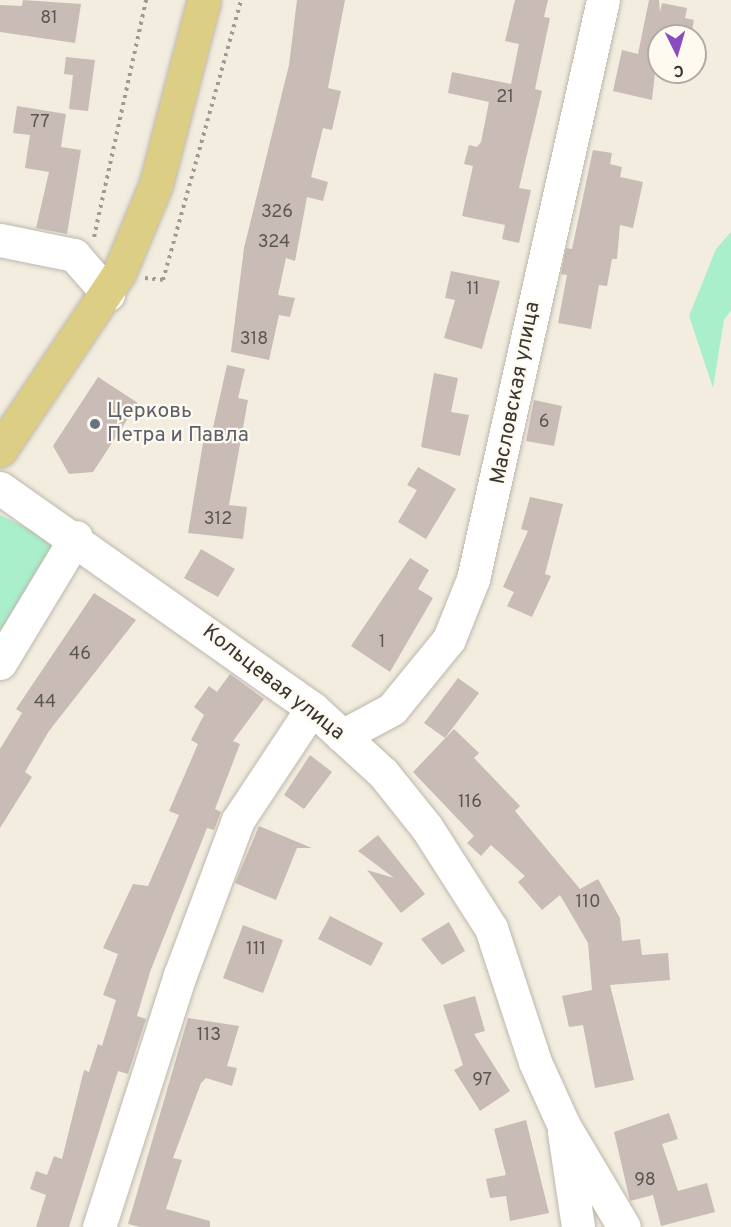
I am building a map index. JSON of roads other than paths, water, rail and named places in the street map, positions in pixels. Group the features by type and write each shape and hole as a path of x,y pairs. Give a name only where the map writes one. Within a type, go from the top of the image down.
{"main road":[{"path":"0,450 113,284 156,184 204,0"}],"street":[{"name":"Масловская улица","path":"342,736 392,709 449,639 473,579 603,0"},
{"path":"0,240 74,255 113,284"},
{"name":"Кольцевая улица","path":"0,488 76,537 312,708 382,773 427,828 491,928 535,1062 564,1126 624,1227"},
{"path":"0,663 76,537"},
{"path":"99,1227 180,975 238,820 312,708"},
{"path":"564,1126 578,1227"}],"place":[{"name":"Церковь Петра и Павла","path":"95,424"}]}
